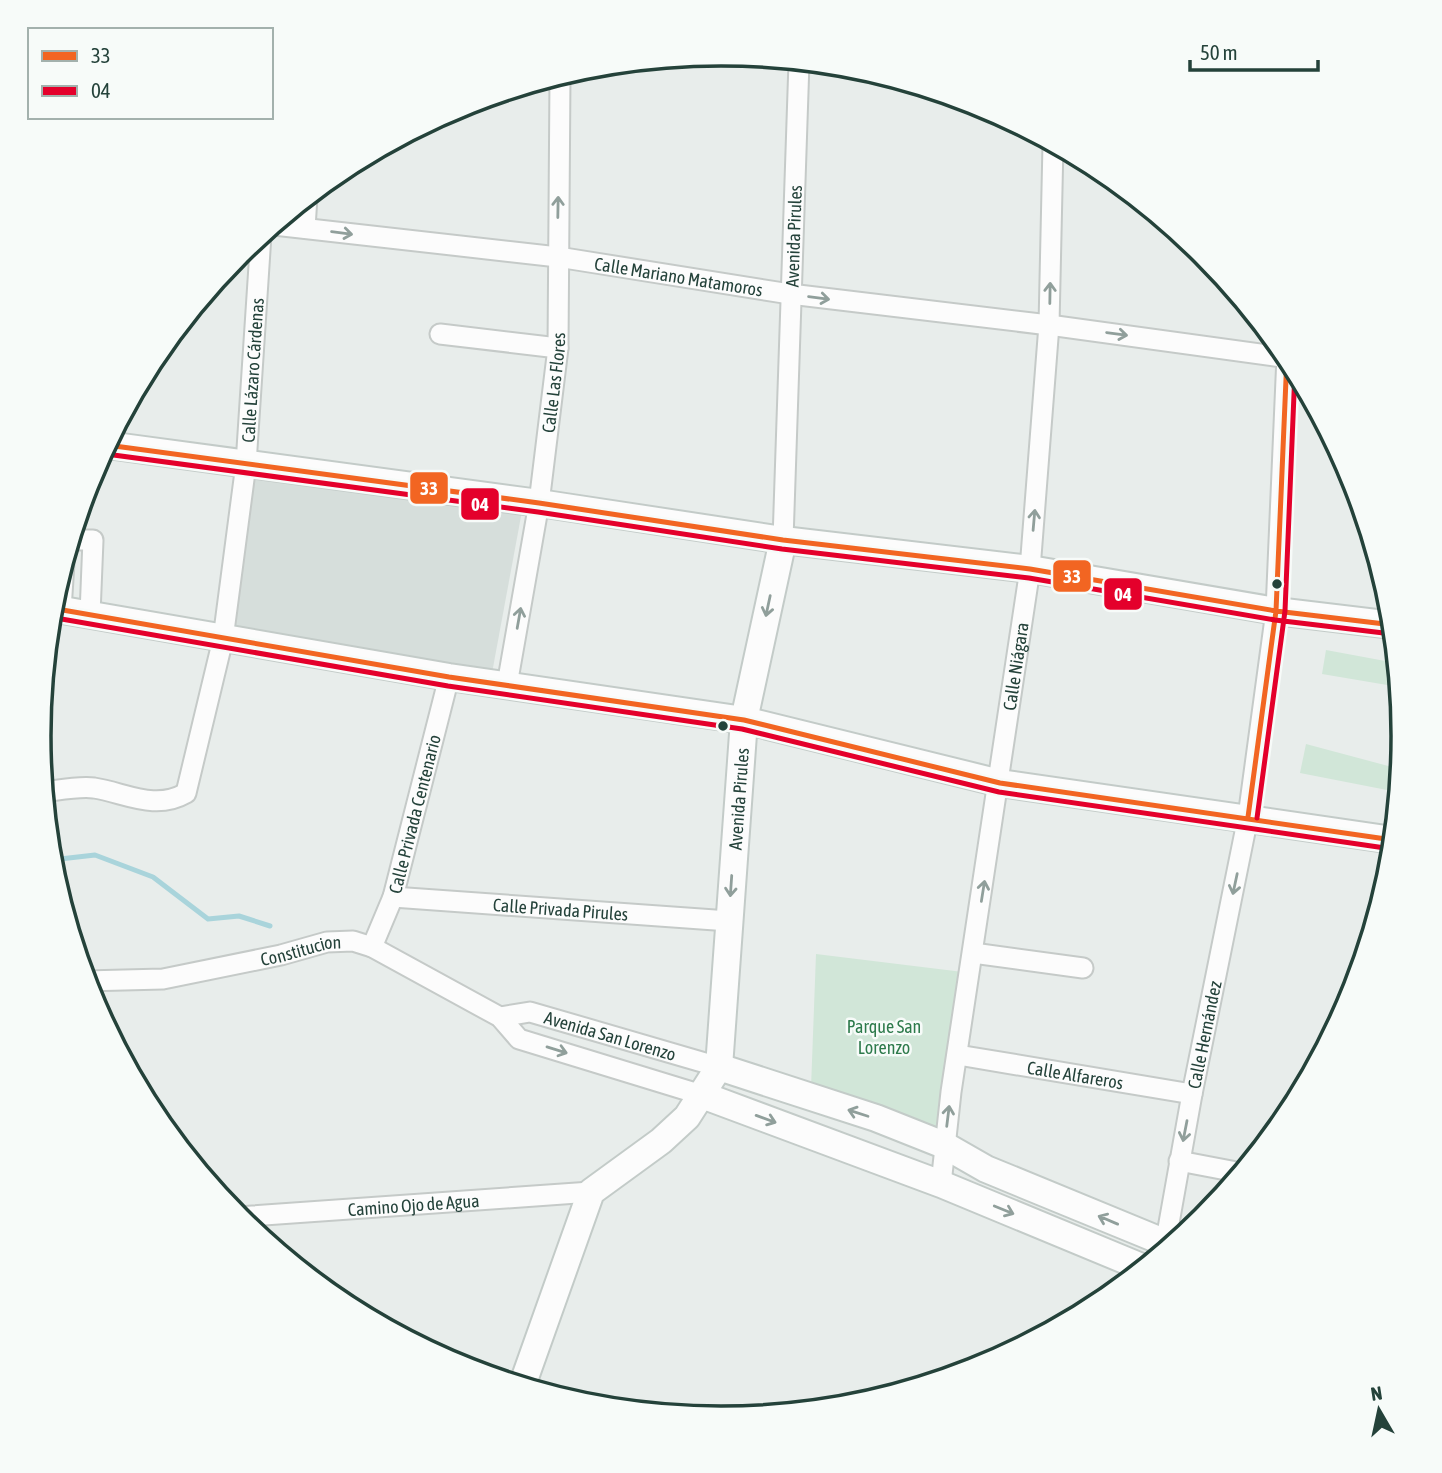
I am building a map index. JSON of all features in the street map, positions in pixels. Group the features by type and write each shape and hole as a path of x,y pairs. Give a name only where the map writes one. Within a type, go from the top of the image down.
{"street":[{"name":"Avenida Pirules","path":"591,1192 661,1141 687,1117 719,1067 744,720 783,540 799,71"},
{"name":"Calle Las Flores","path":"507,685 538,503 558,348 560,86"},
{"name":"Calle Niágara","path":"941,1184 944,1145 1030,569 1049,325 1053,154"},
{"path":"305,228 306,211"},
{"name":"Calle Mariano Matamoros","path":"287,226 558,257 790,295 1049,325 1272,355"},
{"name":"Calle Lázaro Cárdenas","path":"53,791 91,788 156,803 173,800 186,793 223,639 246,464 260,251"},
{"path":"440,334 558,348"},
{"name":"Calle Hernández","path":"1169,1234 1192,1094 1248,817 1276,611 1287,378"},
{"path":"118,446 538,503 783,540 1030,569 1276,611 1381,624"},
{"path":"81,540 93,540 90,614"},
{"path":"63,610 449,677 744,720 1000,783 1383,838"},
{"name":"Calle Privada Centenario","path":"372,947 393,897 449,677"},
{"name":"Calle Privada Pirules","path":"393,897 729,921"},
{"name":"Constitucion","path":"97,981 163,979 281,955 327,942 353,941 372,947 500,1017"},
{"path":"973,953 1083,968"},
{"name":"Avenida San Lorenzo","path":"500,1017 530,1012 719,1067 876,1118 944,1145 986,1169 1159,1243"},
{"name":"Avenida San Lorenzo","path":"500,1017 519,1039 702,1095 941,1184 1134,1264"},
{"name":"Calle Alfareros","path":"958,1055 1192,1094"},
{"path":"1180,1161 1232,1170"},
{"path":"525,1377 591,1192"},
{"name":"Camino Ojo de Agua","path":"253,1216 591,1192"}],"shaded area":[{"path":"251,476 522,511 492,673 230,626"}],"green space":[{"path":"1326,650 1387,661 1389,685 1322,674"},
{"path":"1306,744 1390,767 1387,790 1300,773"},
{"name":"Parque San Lorenzo","path":"816,954 963,972 939,1136 811,1088"}],"waterway":[{"path":"62,859 95,855 153,877 208,919 239,916 270,926"}],"transit line":[{"name":"33","path":"1248,817 1276,611 1286,377"},
{"name":"04","path":"1257,818 1285,611 1294,390"},
{"name":"33","path":"117,446 539,503 783,540 1030,569 1276,611 1381,624"},
{"name":"04","path":"113,455 538,512 782,549 1029,578 1275,620 1383,633"},
{"name":"33","path":"63,610 449,677 744,720 1000,783 1383,839"},
{"name":"04","path":"62,619 448,686 742,729 999,792 1382,847"}]}
